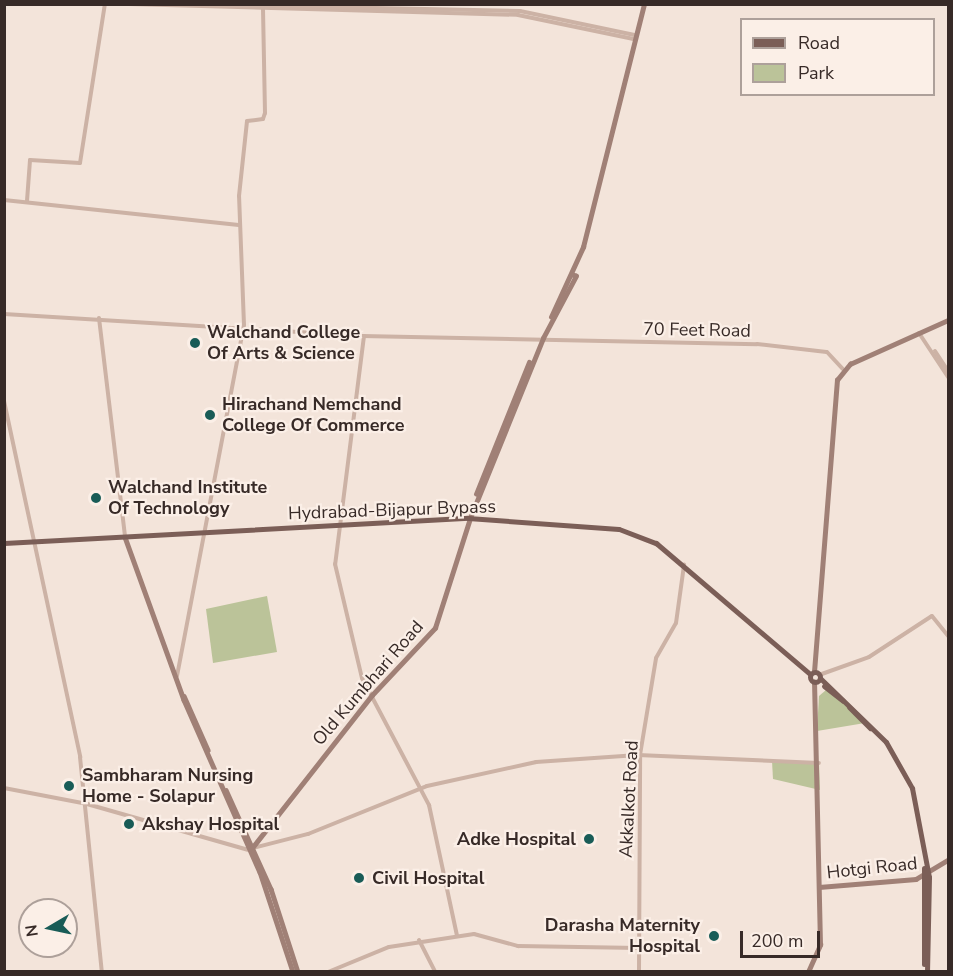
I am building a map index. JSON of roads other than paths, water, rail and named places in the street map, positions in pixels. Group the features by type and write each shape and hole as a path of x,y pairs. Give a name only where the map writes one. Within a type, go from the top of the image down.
{"main road":[{"name":"Old Kumbhari Road","path":"250,849 372,695 435,628 469,518 541,338 574,276 645,4"},
{"path":"808,972 820,945 816,677 818,570 837,380 843,369 948,320"},
{"name":"Hydrabad-Bijapur Bypass","path":"4,543 469,518 620,529 656,543 684,564 816,677 867,725 891,756 917,813 927,877 926,972"},
{"path":"125,537 184,696 250,849 298,972"},
{"path":"250,849 293,972"},
{"name":"Hotgi Road","path":"819,887 927,877 948,862"}],"street":[{"path":"27,201 30,160 80,163 105,4"},
{"path":"129,4 518,15 635,37"},
{"path":"182,4 222,7"},
{"path":"177,676 244,325 239,225 247,121 263,119 265,113 263,9"},
{"path":"4,200 239,225"},
{"name":"70 Feet Road","path":"4,314 244,325 364,336 541,338 810,349 833,355 843,369"},
{"path":"99,318 125,537"},
{"path":"920,334 948,371"},
{"path":"920,334 948,377"},
{"path":"364,336 337,526 335,564 347,626 372,695 420,788 457,936"},
{"path":"4,401 87,804 102,972"},
{"name":"Akkalkot Road","path":"639,972 640,755 656,658 676,623 684,564"},
{"path":"816,677 870,657 932,616 948,636"},
{"path":"4,788 87,804 250,849 308,834 420,788 536,762 640,755 819,763"},
{"path":"328,972 419,940 474,934 518,946 639,948"},
{"path":"419,940 435,972"}],"place":[{"name":"Walchand College Of Arts & Science","path":"195,343"},
{"name":"Hirachand Nemchand College Of Commerce","path":"210,415"},
{"name":"Walchand Institute Of Technology","path":"96,498"},
{"name":"Sambharam Nursing Home - Solapur","path":"69,786"},
{"name":"Akshay Hospital","path":"129,824"},
{"name":"Adke Hospital","path":"589,839"},
{"name":"Civil Hospital","path":"359,878"},
{"name":"Darasha Maternity Hospital","path":"714,936"}]}
